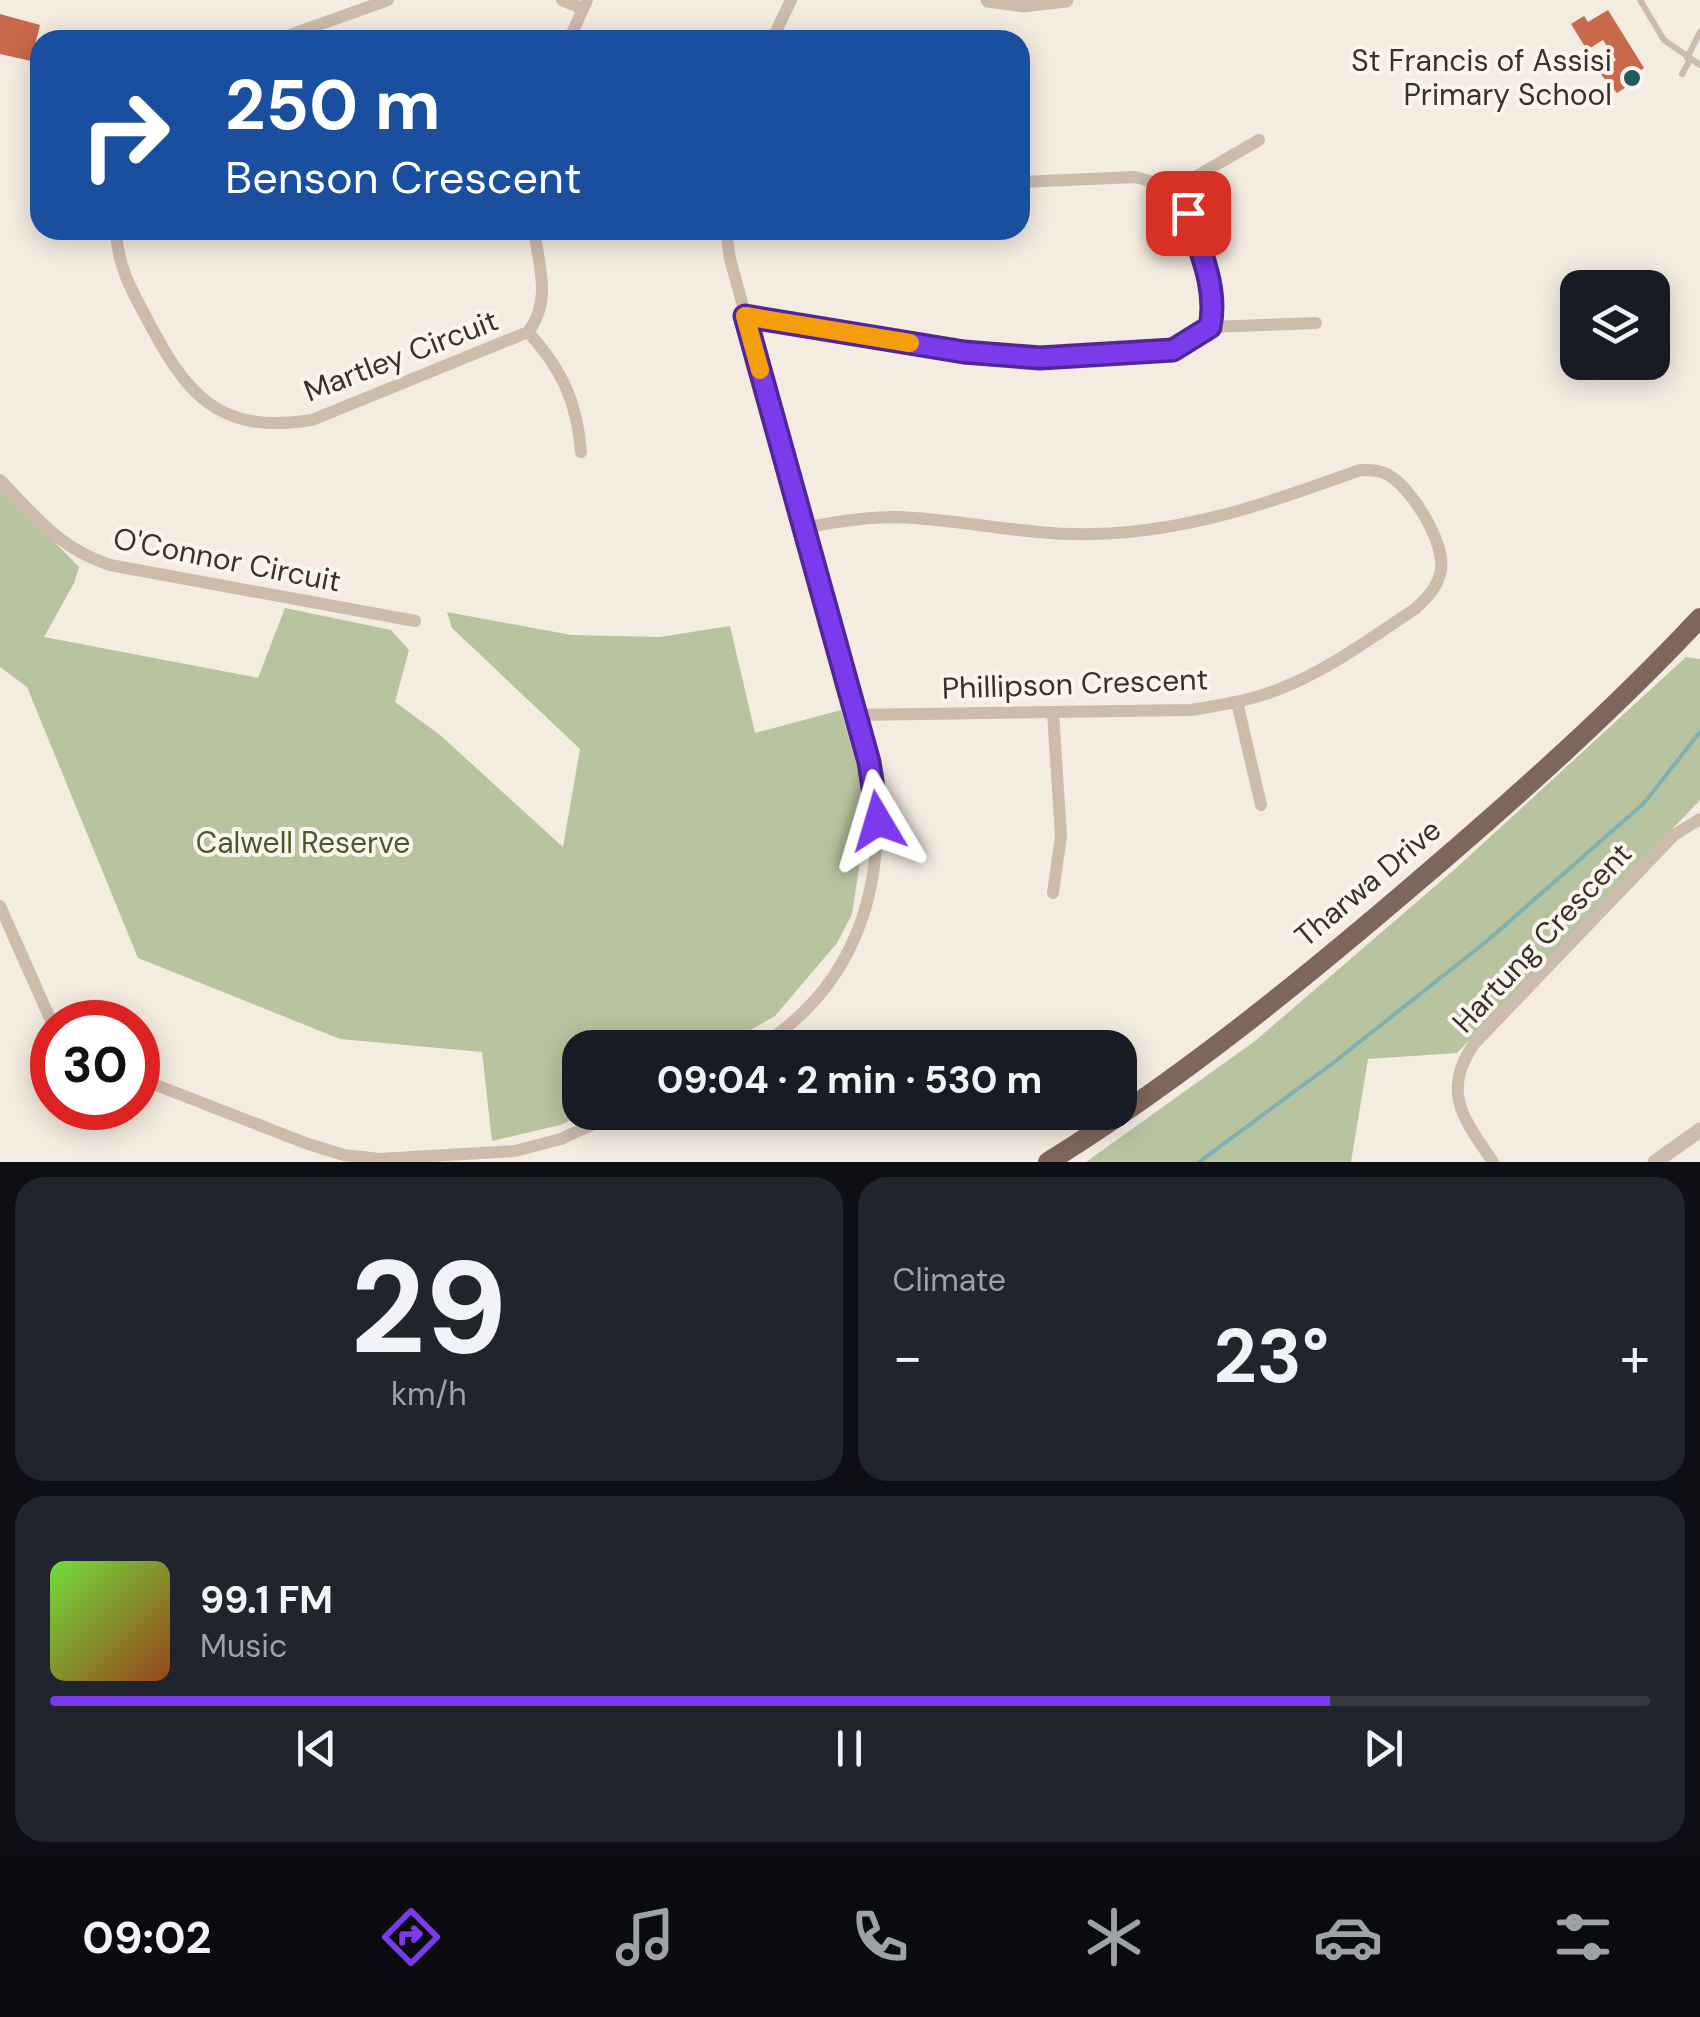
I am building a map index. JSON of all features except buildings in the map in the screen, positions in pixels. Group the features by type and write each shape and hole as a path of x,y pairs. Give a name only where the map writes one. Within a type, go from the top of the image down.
{"main road":[{"name":"Tharwa Drive","path":"1048,1162 1198,1062 1376,917 1576,740 1699,622"}],"street":[{"path":"304,30 388,0"},
{"path":"562,0 585,5 574,30"},
{"path":"777,30 791,0"},
{"path":"988,0 1023,5 1066,0"},
{"path":"1171,191 1259,140"},
{"path":"1030,182 1136,177 1171,191 1188,213 1210,282 1210,327"},
{"name":"Martley Circuit","path":"117,240 122,272 173,368 203,400 241,419 284,424 312,420 528,332 540,317 544,298 535,240"},
{"path":"728,240 745,316 877,801 874,881 862,919 846,956 824,989 780,1030"},
{"path":"745,316 964,352 1040,358 1173,350 1210,327 1316,323"},
{"path":"528,332 551,357 568,386 578,418 581,452"},
{"name":"Phillipson Crescent","path":"804,528 896,518 1064,533 1146,531 1226,517 1360,470 1381,471 1394,478 1439,544 1440,572 1429,596 1416,609 1320,670 1280,689 1237,702 1192,710 856,715"},
{"name":"O'Connor Circuit","path":"0,480 62,543 85,557 110,565 415,621"},
{"path":"1237,702 1261,805"},
{"path":"1053,893 1061,836 1054,712"},
{"name":"Hartung Crescent","path":"1494,1162 1459,1107 1457,1078 1463,1060 1674,835 1700,819"},
{"path":"0,906 42,1000"},
{"path":"160,1087 308,1144 380,1159 526,1149 582,1130"},
{"path":"1655,1162 1700,1130"}],"lane":[{"path":"1640,0 1664,40 1700,65"},
{"path":"1682,74 1700,32"}],"green space":[{"name":"Calwell Reserve","path":"0,487 79,567 44,637 258,678 285,608 391,630 409,650 395,702 440,735 563,847 580,749 452,628 447,612 571,635 660,637 730,626 755,733 841,710 857,766 865,828 852,914 837,943 775,1016 751,1030 562,1030 562,1124 492,1141 482,1052 340,1039 138,958 27,687 0,667"},
{"path":"1686,657 1700,659 1700,800 1457,1053 1368,1059 1351,1162 1086,1162 1131,1130 1137,1130 1137,1125 1255,1041 1454,870"}],"waterway":[{"path":"1199,1162 1333,1063 1487,941 1644,803 1700,732"}],"slow traffic":[{"path":"760,370 745,316 910,343"}],"place":[{"name":"St Francis of Assisi Primary School","path":"1632,78"}],"route":[{"path":"878,821 869,762 745,316 989,355 1092,357 1173,350 1210,327 1212,316 1210,282 1188,213"}]}
